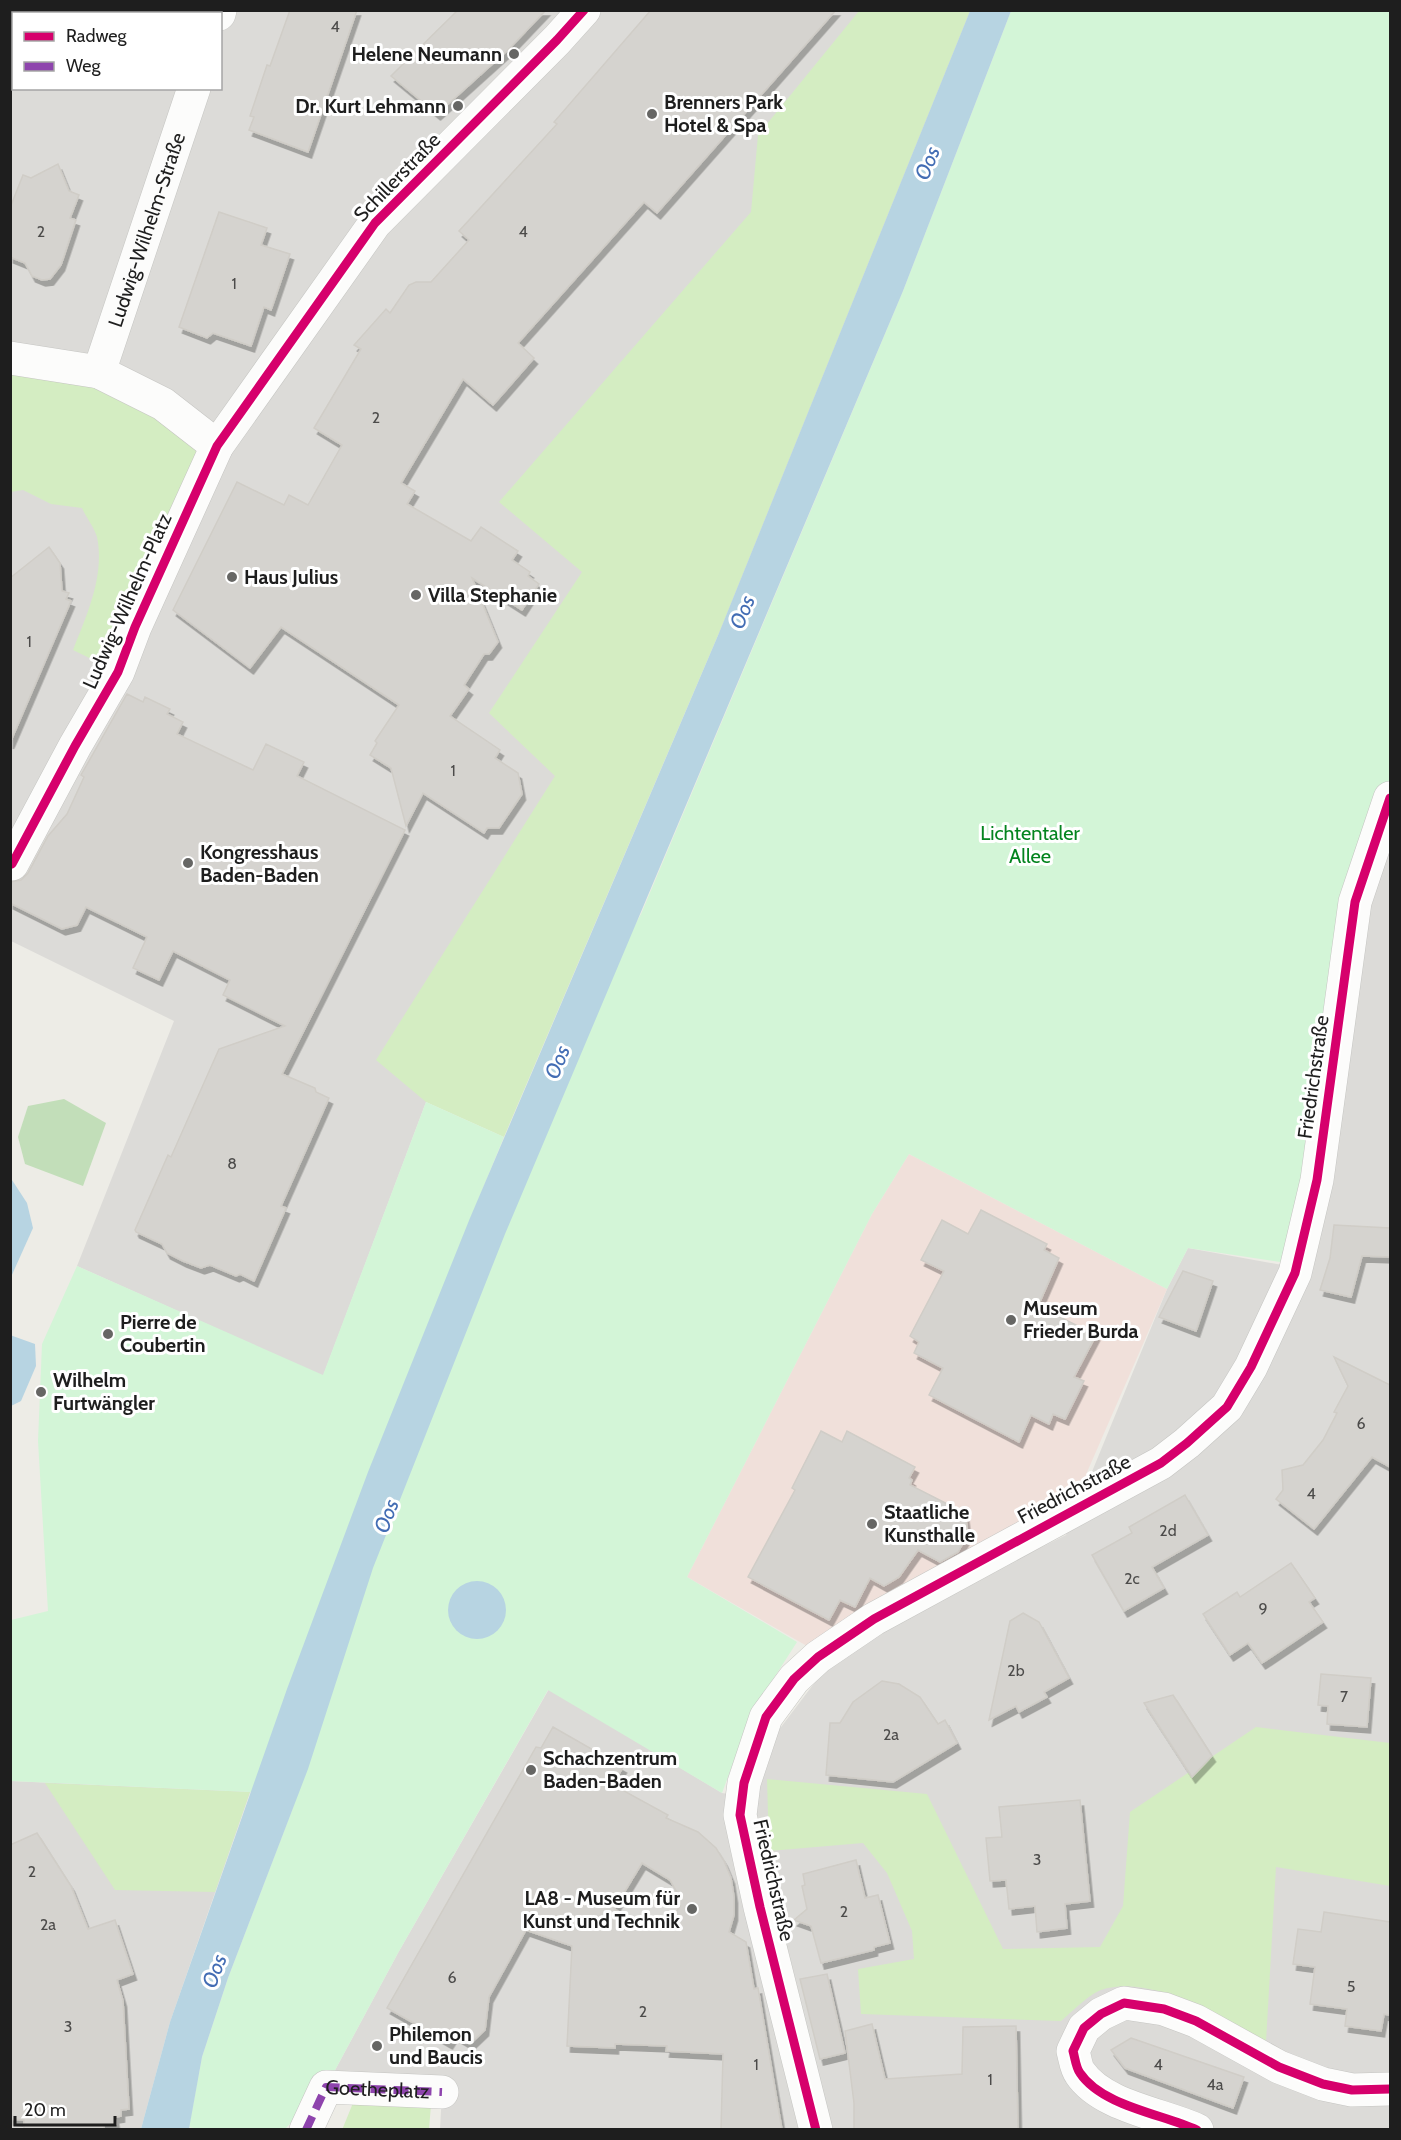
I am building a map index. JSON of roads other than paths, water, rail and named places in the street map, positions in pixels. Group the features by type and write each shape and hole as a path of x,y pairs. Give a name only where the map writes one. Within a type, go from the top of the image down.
{"street":[{"name":"Schillerstraße","path":"217,446 375,223 584,10"},
{"name":"Ludwig-Wilhelm-Straße","path":"99,372 193,90"},
{"path":"10,358 99,372 163,404 217,446"},
{"name":"Ludwig-Wilhelm-Platz","path":"12,864 75,746 118,672 135,627 217,446"},
{"name":"Friedrichstraße","path":"816,2130 760,1907 740,1815 744,1783 766,1717 794,1679 810,1664 874,1618 1161,1463 1227,1407 1251,1367 1295,1273 1317,1180 1355,902 1390,798"},
{"path":"1197,2130 1124,2104 1094,2089 1079,2072 1073,2051 1084,2028 1101,2014 1125,2003 1164,2009 1196,2021 1279,2067 1323,2084 1352,2090 1390,2089"},
{"name":"Goetheplatz","path":"306,2130 326,2087 442,2092"}],"water":[{"name":"Oos","path":"970,11 1011,11 903,291 505,1234 373,1568 308,1769 228,1978 202,2057 189,2129 141,2129 170,2022 287,1689 368,1472 470,1218 719,633"},
{"path":"12,1180 27,1203 33,1228 11,1277"},
{"path":"10,1335 35,1344 36,1366 21,1401 11,1406"},
{"path":"477,1581 493,1586 501,1594 506,1610 501,1626 493,1634 477,1639 461,1634 453,1626 448,1610 453,1594 461,1586"}],"place":[{"name":"Helene Neumann","path":"514,54"},
{"name":"Dr. Kurt Lehmann","path":"458,106"},
{"name":"Brenners Park Hotel & Spa","path":"652,114"},
{"name":"Haus Julius","path":"232,577"},
{"name":"Villa Stephanie","path":"416,595"},
{"name":"Kongresshaus Baden-Baden","path":"188,863"},
{"name":"Museum Frieder Burda","path":"1011,1320"},
{"name":"Pierre de Coubertin","path":"108,1334"},
{"name":"Wilhelm Furtwängler","path":"41,1392"},
{"name":"Staatliche Kunsthalle","path":"872,1524"},
{"name":"Schachzentrum Baden-Baden","path":"531,1770"},
{"name":"LA8 - Museum für Kunst und Technik","path":"692,1909"},
{"name":"Philemon und Baucis","path":"377,2046"}],"park label":[{"name":"Lichtentaler Allee","path":"1030,844"}]}
